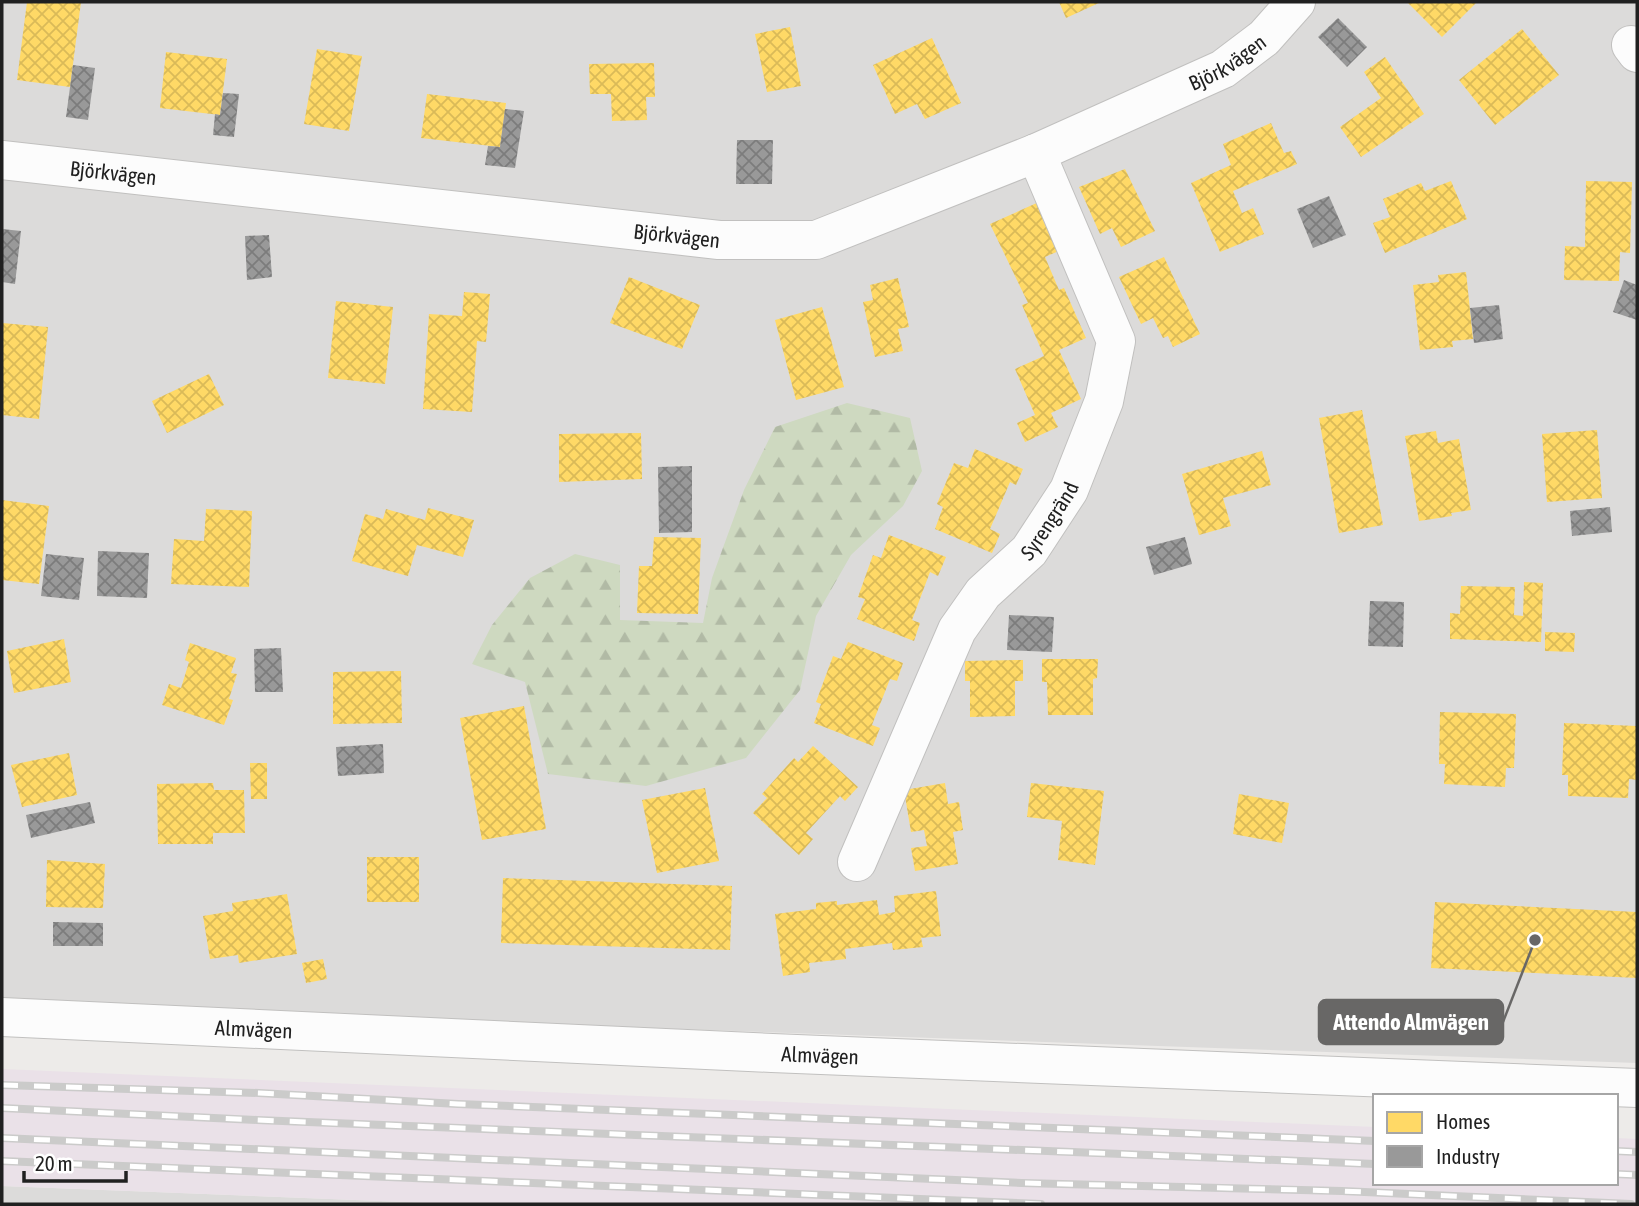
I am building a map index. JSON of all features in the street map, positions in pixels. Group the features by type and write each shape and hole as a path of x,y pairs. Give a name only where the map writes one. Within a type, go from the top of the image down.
{"street":[{"name":"Björkvägen","path":"2,160 719,240 816,240 1036,153 1223,69 1264,38 1296,2"},
{"name":"Syrengränd","path":"857,862 957,630 983,593 1029,551 1069,490 1104,401 1116,341 1036,153"},
{"name":"Almvägen","path":"2,1017 1637,1088"}],"shaded area":[{"path":"2,2 1637,2 1637,1063 2,1005"},
{"path":"2,1069 1373,1127 1373,1185 1618,1185 1618,1138 1637,1139 1637,1204 456,1204 2,1186"},
{"path":"2,1186 456,1204 2,1204"}],"green space":[{"path":"847,403 910,418 922,471 903,506 851,555 816,616 800,690 746,758 646,786 548,774 525,682 472,664 492,625 530,578 575,554 620,565 620,620 703,623 712,578 744,490 775,427"}],"building: Homes":[{"path":"27,2 81,2 70,87 17,80"},
{"path":"1059,2 1101,2 1066,18"},
{"path":"1407,2 1477,2 1442,37"},
{"path":"790,27 801,86 767,92 755,34"},
{"path":"1522,29 1559,75 1495,125 1459,80"},
{"path":"932,38 961,103 925,119 917,104 895,114 873,65"},
{"path":"317,49 362,56 349,131 304,124"},
{"path":"166,52 227,59 220,115 160,108"},
{"path":"1385,57 1424,114 1361,157 1340,127 1381,98 1364,72"},
{"path":"654,63 655,97 646,97 647,120 612,121 611,94 590,94 589,64"},
{"path":"427,94 506,103 500,147 421,138"},
{"path":"1271,123 1284,153 1291,151 1297,164 1233,191 1242,213 1253,208 1264,234 1220,252 1191,183 1231,165 1223,144"},
{"path":"1125,169 1155,231 1121,247 1112,228 1100,234 1079,187"},
{"path":"1451,181 1467,219 1385,253 1373,223 1390,217 1383,199 1421,183 1425,191"},
{"path":"1586,181 1632,182 1630,253 1620,252 1619,281 1564,280 1565,246 1585,247"},
{"path":"1039,202 1061,250 1045,257 1059,290 1064,288 1086,338 1059,350 1081,399 1051,413 1058,427 1025,442 1017,423 1035,415 1015,369 1044,356 1022,305 1028,303 990,224"},
{"path":"1164,257 1200,334 1173,347 1168,336 1163,338 1153,318 1141,324 1119,277"},
{"path":"1466,272 1473,339 1452,341 1453,347 1420,350 1413,285 1439,282 1438,275"},
{"path":"629,277 700,305 682,349 610,323"},
{"path":"898,278 909,327 898,329 903,351 875,357 863,302 873,300 870,285"},
{"path":"464,292 490,294 486,342 477,341 472,412 423,409 429,314 462,316"},
{"path":"336,301 393,307 385,384 328,378"},
{"path":"822,307 844,387 796,400 775,320"},
{"path":"2,323 48,327 39,419 2,415"},
{"path":"209,374 224,405 167,433 152,401"},
{"path":"1362,410 1383,525 1339,533 1319,418"},
{"path":"1597,430 1602,498 1547,502 1542,434"},
{"path":"1436,431 1438,443 1459,439 1471,510 1419,521 1405,436"},
{"path":"641,433 642,479 559,482 559,434"},
{"path":"975,449 1023,469 1016,485 1010,482 990,529 1000,534 992,553 935,529 943,507 937,504 954,463 968,468"},
{"path":"1262,451 1271,485 1223,498 1231,526 1199,535 1182,474"},
{"path":"2,500 49,506 39,584 2,580"},
{"path":"428,508 474,520 463,557 417,545 408,576 352,561 365,514 383,519 386,509 425,520"},
{"path":"206,509 252,511 249,587 171,584 174,539 204,541"},
{"path":"889,535 946,557 938,576 930,572 912,620 920,623 914,641 857,619 865,599 858,597 873,555 881,558"},
{"path":"654,537 701,538 698,614 637,613 639,566 652,566"},
{"path":"1524,582 1543,583 1541,642 1450,639 1450,613 1460,614 1461,586 1515,587 1514,615 1523,616"},
{"path":"1545,632 1575,633 1574,652 1545,651"},
{"path":"64,639 71,682 14,693 7,651"},
{"path":"848,642 903,663 897,681 890,679 872,725 880,728 873,746 814,723 821,704 816,702 833,656 841,659"},
{"path":"190,643 236,658 231,673 237,674 229,699 233,700 224,725 162,705 169,684 181,688 189,662 185,660"},
{"path":"1042,659 1098,659 1097,678 1093,679 1093,715 1048,715 1047,682 1042,682"},
{"path":"1023,660 1023,681 1015,681 1015,716 970,717 970,681 965,681 965,661"},
{"path":"401,671 402,723 333,724 333,672"},
{"path":"524,706 546,829 482,840 460,718"},
{"path":"1440,712 1516,714 1514,768 1506,768 1505,787 1444,784 1445,764 1439,764"},
{"path":"1564,723 1637,726 1637,780 1629,779 1628,798 1568,796 1568,775 1562,775"},
{"path":"813,746 858,787 845,801 840,796 806,833 813,839 799,855 753,813 767,798 762,794 794,758 798,762"},
{"path":"69,753 77,795 22,807 11,765"},
{"path":"250,763 267,763 267,799 251,799"},
{"path":"213,783 214,790 244,790 245,833 213,833 213,844 158,844 157,784"},
{"path":"945,783 948,804 959,802 963,830 953,832 958,864 915,871 911,848 927,846 924,830 911,832 904,790"},
{"path":"1031,783 1104,791 1095,865 1058,860 1062,821 1027,817"},
{"path":"705,788 719,861 657,873 642,800"},
{"path":"1239,794 1289,803 1282,843 1233,834"},
{"path":"367,857 419,857 419,902 367,902"},
{"path":"47,860 105,864 103,908 46,907"},
{"path":"503,878 732,886 730,950 501,943"},
{"path":"936,891 941,936 921,938 923,947 893,950 892,943 845,949 846,959 809,963 810,972 783,976 775,914 816,909 816,903 837,901 837,905 877,900 879,915 895,912 894,896"},
{"path":"287,894 297,954 239,963 238,955 210,959 203,916 233,911 232,903"},
{"path":"1435,902 1637,912 1637,978 1431,968"},
{"path":"323,959 327,979 306,983 302,963"}],"building: Industry":[{"path":"1338,18 1367,47 1347,67 1318,37"},
{"path":"73,65 95,68 88,120 66,117"},
{"path":"223,93 239,94 234,137 213,135 215,114 220,115"},
{"path":"505,109 524,111 515,168 485,165 488,146 500,147"},
{"path":"737,140 773,140 772,184 736,184"},
{"path":"1329,196 1346,235 1313,248 1297,209"},
{"path":"2,229 21,231 15,284 2,282"},
{"path":"269,235 272,277 247,280 245,236"},
{"path":"1624,280 1637,285 1637,320 1613,312"},
{"path":"1499,305 1503,339 1474,343 1470,308"},
{"path":"692,466 692,532 659,533 658,467"},
{"path":"1610,507 1612,532 1572,536 1570,511"},
{"path":"1185,537 1192,564 1154,575 1146,547"},
{"path":"98,551 149,553 147,598 97,596"},
{"path":"46,554 84,558 79,600 41,596"},
{"path":"1370,601 1404,602 1403,647 1368,646"},
{"path":"1009,615 1054,617 1052,652 1007,650"},
{"path":"281,648 283,692 255,692 254,649"},
{"path":"383,744 384,773 338,776 336,747"},
{"path":"90,802 95,823 31,838 26,815"},
{"path":"53,922 103,923 103,946 53,946"}],"railway":[{"path":"2,1085 259,1093 458,1104 1373,1141"},
{"path":"2,1108 1373,1164"},
{"path":"2,1138 1022,1183 1342,1191 1631,1204"},
{"path":"1618,1151 1637,1152"},
{"path":"2,1161 1041,1204"},
{"path":"1618,1174 1637,1175"}],"place":[{"name":"Attendo Almvägen","path":"1535,940"}]}
